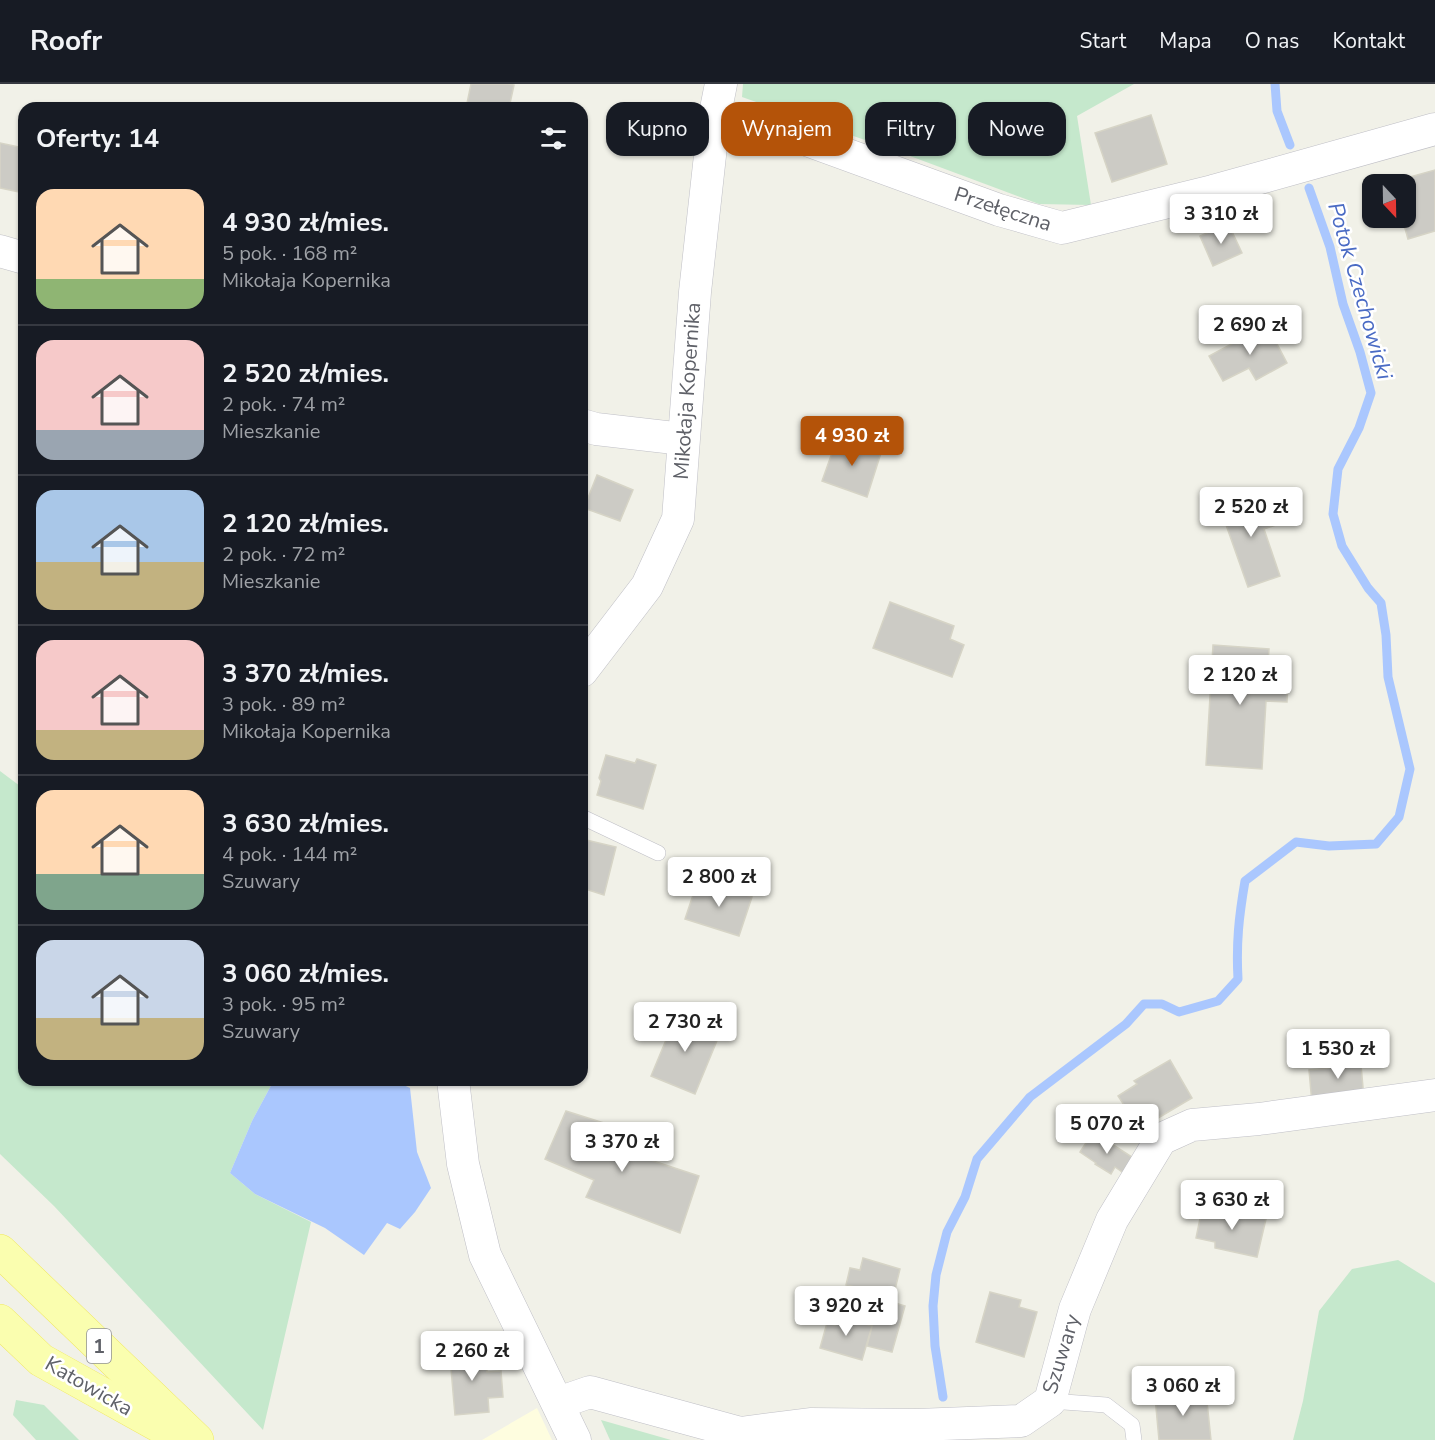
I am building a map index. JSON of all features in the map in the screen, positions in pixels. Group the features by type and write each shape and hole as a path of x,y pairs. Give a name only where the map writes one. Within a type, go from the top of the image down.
{"main road":[{"name":"Katowicka","path":"0,1251 197,1440"},
{"name":"Katowicka","path":"0,1322 40,1360 185,1440"}],"street":[{"name":"Mikołaja Kopernika","path":"588,663 647,586 678,519 695,292 714,119 721,84"},
{"name":"Przełęczna","path":"714,119 760,123 999,210 1062,228 1213,191 1435,129"},
{"path":"0,251 18,256"},
{"path":"588,427 683,439"},
{"path":"454,1086 463,1164 485,1255 575,1440"},
{"name":"Szuwary","path":"558,1403 590,1392 740,1433 810,1424 917,1425 1021,1422 1050,1401 1075,1309 1112,1220 1161,1139 1192,1125 1259,1119 1435,1095"}],"lane":[{"path":"588,820 658,853"},
{"path":"1050,1401 1106,1406 1132,1425 1134,1440"}],"shaded area":[{"path":"743,84 1134,84 1077,116 1091,205 1039,204 910,156 956,156 956,102 865,102 865,140 853,136 853,102 756,102 742,97"},
{"path":"0,771 18,784 18,1086 271,1086 252,1121 230,1173 255,1194 311,1222 263,1430 54,1206 0,1154"},
{"path":"1398,1260 1435,1283 1435,1440 1293,1440 1303,1401 1319,1311 1352,1269"},
{"path":"16,1400 44,1405 79,1440 36,1440 13,1415"},
{"path":"537,1408 552,1440 482,1440"},
{"path":"601,1420 671,1440 610,1440"}],"water":[{"path":"271,1086 406,1086 410,1088 417,1152 431,1188 400,1229 387,1223 364,1255 325,1228 255,1194 230,1173 252,1121"}],"building":[{"path":"471,84 514,85 510,102 467,102"},
{"path":"1151,115 1167,164 1112,182 1095,133"},
{"path":"0,143 18,147 18,192 0,188"},
{"path":"1435,170 1435,231 1408,239 1405,228 1416,228 1416,175"},
{"path":"1228,223 1242,253 1213,266 1200,236"},
{"path":"1267,325 1287,363 1256,380 1249,368 1223,381 1209,356"},
{"path":"838,436 881,453 867,497 822,481"},
{"path":"597,475 633,490 620,521 588,509 588,498"},
{"path":"1252,494 1258,511 1273,505 1279,524 1264,529 1280,576 1248,587 1219,505"},
{"path":"890,602 954,626 950,639 964,645 952,677 873,648"},
{"path":"1213,645 1269,649 1267,679 1288,680 1287,702 1266,701 1262,769 1206,765"},
{"path":"606,755 635,763 637,759 656,765 643,809 597,795"},
{"path":"588,840 616,847 604,895 588,890"},
{"path":"698,880 752,897 739,936 685,919"},
{"path":"673,1011 690,1018 693,1025 702,1029 709,1026 721,1031 695,1094 651,1076 666,1040 662,1038"},
{"path":"1360,1053 1364,1099 1312,1104 1309,1070 1329,1068 1329,1055"},
{"path":"1170,1060 1192,1098 1158,1118 1155,1116 1143,1123 1134,1107 1128,1111 1118,1096 1137,1084 1134,1081"},
{"path":"566,1111 626,1130 620,1150 699,1176 680,1233 586,1197 594,1180 545,1159"},
{"path":"1093,1132 1135,1159 1125,1174 1115,1167 1111,1174 1080,1152"},
{"path":"1202,1209 1222,1214 1224,1209 1266,1219 1257,1257 1215,1248 1215,1242 1196,1238"},
{"path":"863,1258 900,1269 892,1302 905,1306 892,1352 867,1346 872,1326 849,1320 856,1287 846,1285 850,1268 860,1270"},
{"path":"990,1292 1021,1300 1019,1307 1037,1312 1024,1357 976,1342"},
{"path":"838,1311 850,1314 849,1320 872,1326 862,1360 820,1348 827,1323 835,1325"},
{"path":"471,1344 472,1359 486,1358 487,1372 501,1371 503,1397 488,1398 489,1412 455,1415 449,1346"},
{"path":"1206,1392 1211,1440 1159,1440 1155,1397"}],"waterway":[{"name":"Potok Czechowicki","path":"1275,84 1277,111 1290,145"},
{"name":"Potok Czechowicki","path":"943,1397 935,1346 933,1306 936,1275 947,1232 965,1197 977,1159 1030,1097 1126,1024 1144,1004 1162,1004 1179,1012 1218,1001 1238,979 1238,930 1245,881 1296,842 1329,846 1376,844 1399,817 1410,769 1388,677 1386,635 1381,603 1368,588 1342,546 1333,514 1338,469 1359,428 1371,393 1360,352 1343,304 1330,247 1309,188"}]}
